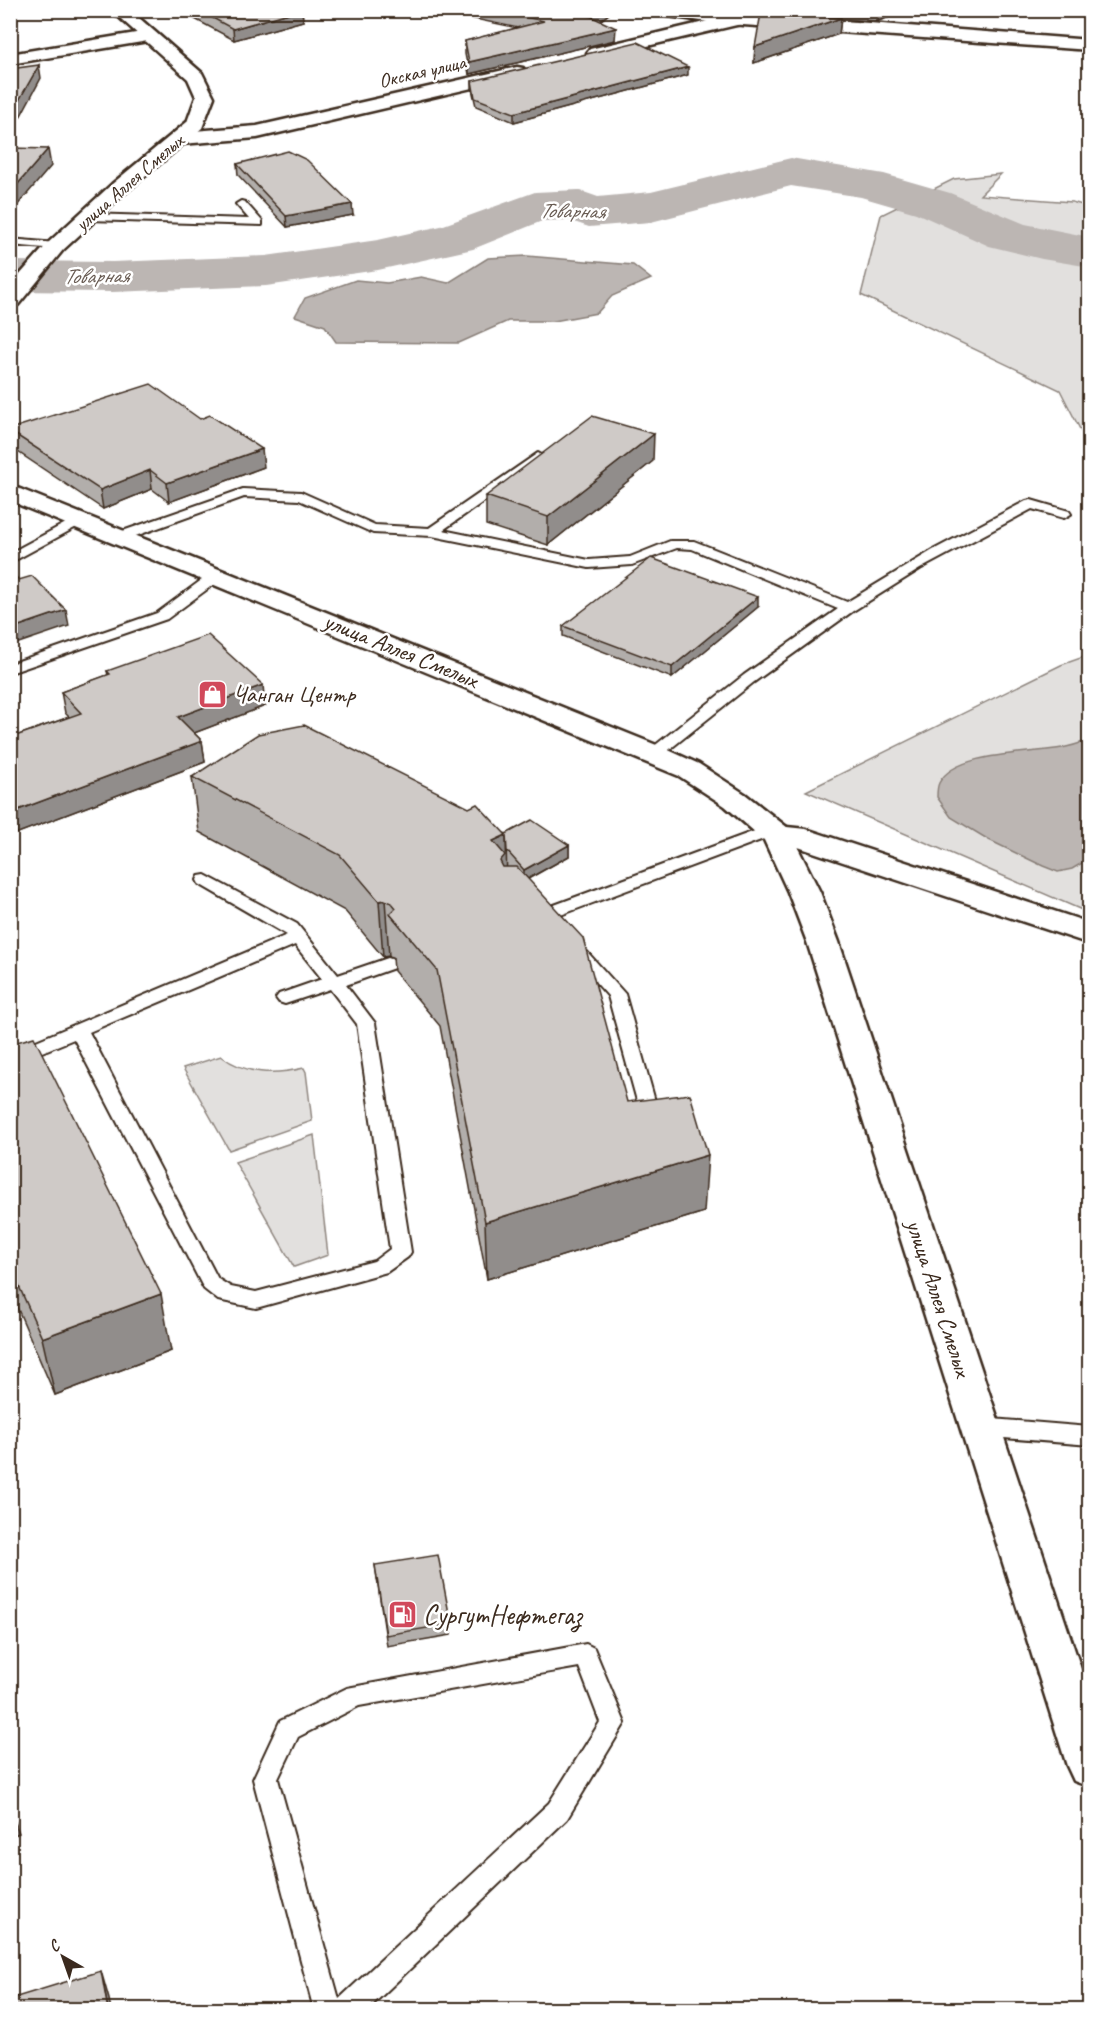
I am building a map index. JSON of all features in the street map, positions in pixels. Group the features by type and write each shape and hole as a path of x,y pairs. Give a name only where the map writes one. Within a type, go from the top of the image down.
{"main road":[{"name":"улица Аллея Смелых","path":"10,300 56,246 119,188 195,124 205,97 196,77 119,10"},
{"path":"661,10 741,20 1089,45"},
{"path":"580,57 778,10"},
{"path":"10,59 148,36"},
{"name":"Окская улица","path":"181,138 257,132 534,68"},
{"name":"улица Аллея Смелых","path":"10,492 654,754 698,776 735,800 774,833 804,892 823,942 1089,1766"},
{"path":"774,833 795,836 1089,934"}],"lane":[{"path":"88,217 258,224 241,204"},
{"path":"10,242 56,246"},
{"path":"432,532 538,457"},
{"path":"122,536 243,493 301,496 373,529 432,532 589,564 632,561 675,544 694,545 814,591 848,608"},
{"path":"654,754 698,717 848,608 1030,504 1064,514"},
{"path":"10,559 77,520"},
{"path":"10,669 162,616 216,576"},
{"path":"646,1101 616,994 534,908 774,833"},
{"path":"79,1030 212,1284 225,1294 256,1300 380,1267 401,1252 366,1023 291,928 205,880"},
{"path":"10,1059 298,937"},
{"path":"285,998 388,964"},
{"path":"980,1427 1089,1437"},
{"path":"328,2010 265,1779 289,1729 356,1696 586,1655 613,1724 558,1811 347,2010"}],"shaded area":[{"path":"1001,174 980,195 1072,202 1089,207 1089,442 1085,439 1060,390 861,295 881,215 954,179"},
{"path":"527,256 633,265 651,279 612,296 597,313 554,321 508,321 459,343 336,342 325,326 295,316 305,298 356,280 387,283 421,277 448,283 488,258"},
{"path":"1089,655 1089,913 806,791 1061,665"},
{"path":"1089,740 1089,859 1072,869 1058,872 989,840 951,817 937,797 939,783 948,773 977,759 1062,748"},
{"path":"221,1056 240,1067 261,1072 282,1072 304,1068 312,1121 229,1150 183,1068"},
{"path":"314,1135 328,1255 294,1267 235,1162"}],"building":[{"path":"198,10 299,10 233,29"},
{"path":"491,10 598,10 590,16 616,28 469,62 465,41 544,21"},
{"path":"761,13 841,18 755,47"},
{"path":"637,42 688,67 514,113 475,98 472,81"},
{"path":"39,65 10,116 10,69"},
{"path":"10,148 48,149 10,193"},
{"path":"288,151 307,160 352,204 286,216 237,164"},
{"path":"151,384 200,419 210,415 262,449 167,483 150,470 100,490 10,431 10,429"},
{"path":"592,416 654,434 548,517 486,496"},
{"path":"651,558 758,597 672,667 563,626"},
{"path":"10,571 19,580 32,576 66,610 10,629"},
{"path":"208,635 263,685 178,717 202,741 10,813 10,738 81,713 61,692 110,674 107,671"},
{"path":"304,725 469,808 477,804 506,835 493,841 505,855 500,861 503,867 517,867 583,938 627,1102 690,1094 708,1155 485,1222 437,970 390,914 396,908 392,903 385,900 379,901 340,855 192,777 258,734"},
{"path":"532,820 569,845 524,870 507,851 506,834"},
{"path":"34,1037 161,1294 42,1338 10,1266 10,1044"},
{"path":"438,1555 451,1624 386,1635 375,1565"},
{"path":"10,1809 15,1822 10,1824"},
{"path":"101,1971 108,2010 10,2010 10,1999"}],"waterway":[{"name":"Товарная","path":"10,276 113,277 266,271 378,255 455,238 535,207 578,205 589,212 651,207 791,172 867,184 933,203 1007,235 1090,252"}],"place":[{"name":"Чанган Центр","path":"212,694"},
{"name":"СургутНефтегаз","path":"402,1614"}]}
